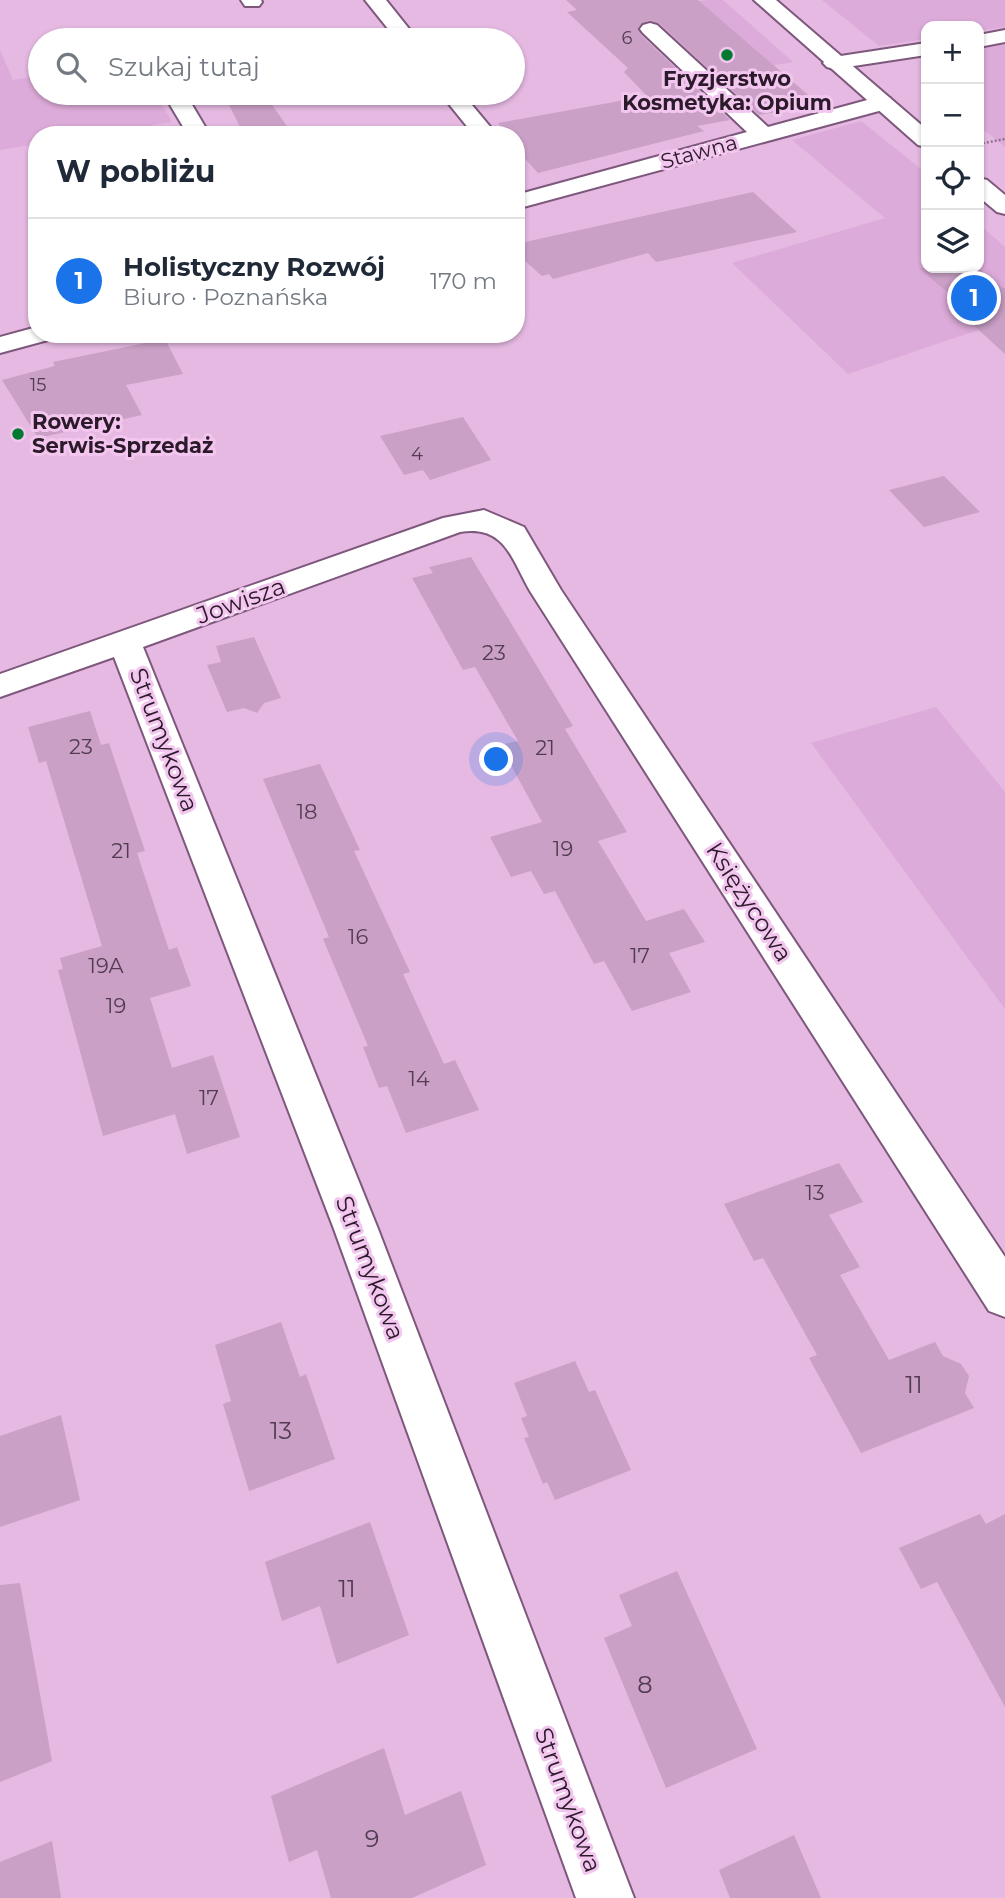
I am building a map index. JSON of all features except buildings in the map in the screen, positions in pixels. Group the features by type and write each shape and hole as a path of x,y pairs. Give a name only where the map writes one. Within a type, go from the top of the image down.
{"street":[{"path":"375,0 398,28"},
{"path":"764,0 921,136"},
{"path":"650,29 763,135"},
{"path":"984,40 1005,36"},
{"path":"834,63 921,50"},
{"name":"Stawna","path":"525,192 763,135 882,103"},
{"path":"181,105 194,126"},
{"path":"461,105 478,126"},
{"path":"984,189 1005,207"},
{"path":"0,345 28,337"},
{"name":"Jowisza","path":"0,686 454,524 484,519"},
{"name":"Księżycowa","path":"484,519 513,534 546,591 1005,1296"},
{"name":"Strumykowa","path":"125,642 356,1229 605,1898"}],"path":[{"path":"984,143 1005,139"}],"shaded area":[{"path":"723,0 793,62 709,76 638,11"},
{"path":"822,0 1005,0 1005,27 984,30 984,21 921,21 921,40 879,46"},
{"path":"1005,44 1005,147 984,130 984,47"},
{"path":"0,50 13,80 28,78 28,105 162,105 172,122 147,126 28,126 28,145 0,150"},
{"path":"861,121 921,169 921,273 984,273 984,228 1005,247 1005,321 848,374 732,263 885,218 792,140"},
{"path":"936,707 1005,792 1005,1009 811,743"}],"place":[{"name":"Fryzjerstwo Kosmetyka: Opium","path":"727,55"},
{"name":"Holistyczny Rozwój","path":"974,298"},
{"name":"Rowery: Serwis-Sprzedaż","path":"18,434"}]}
